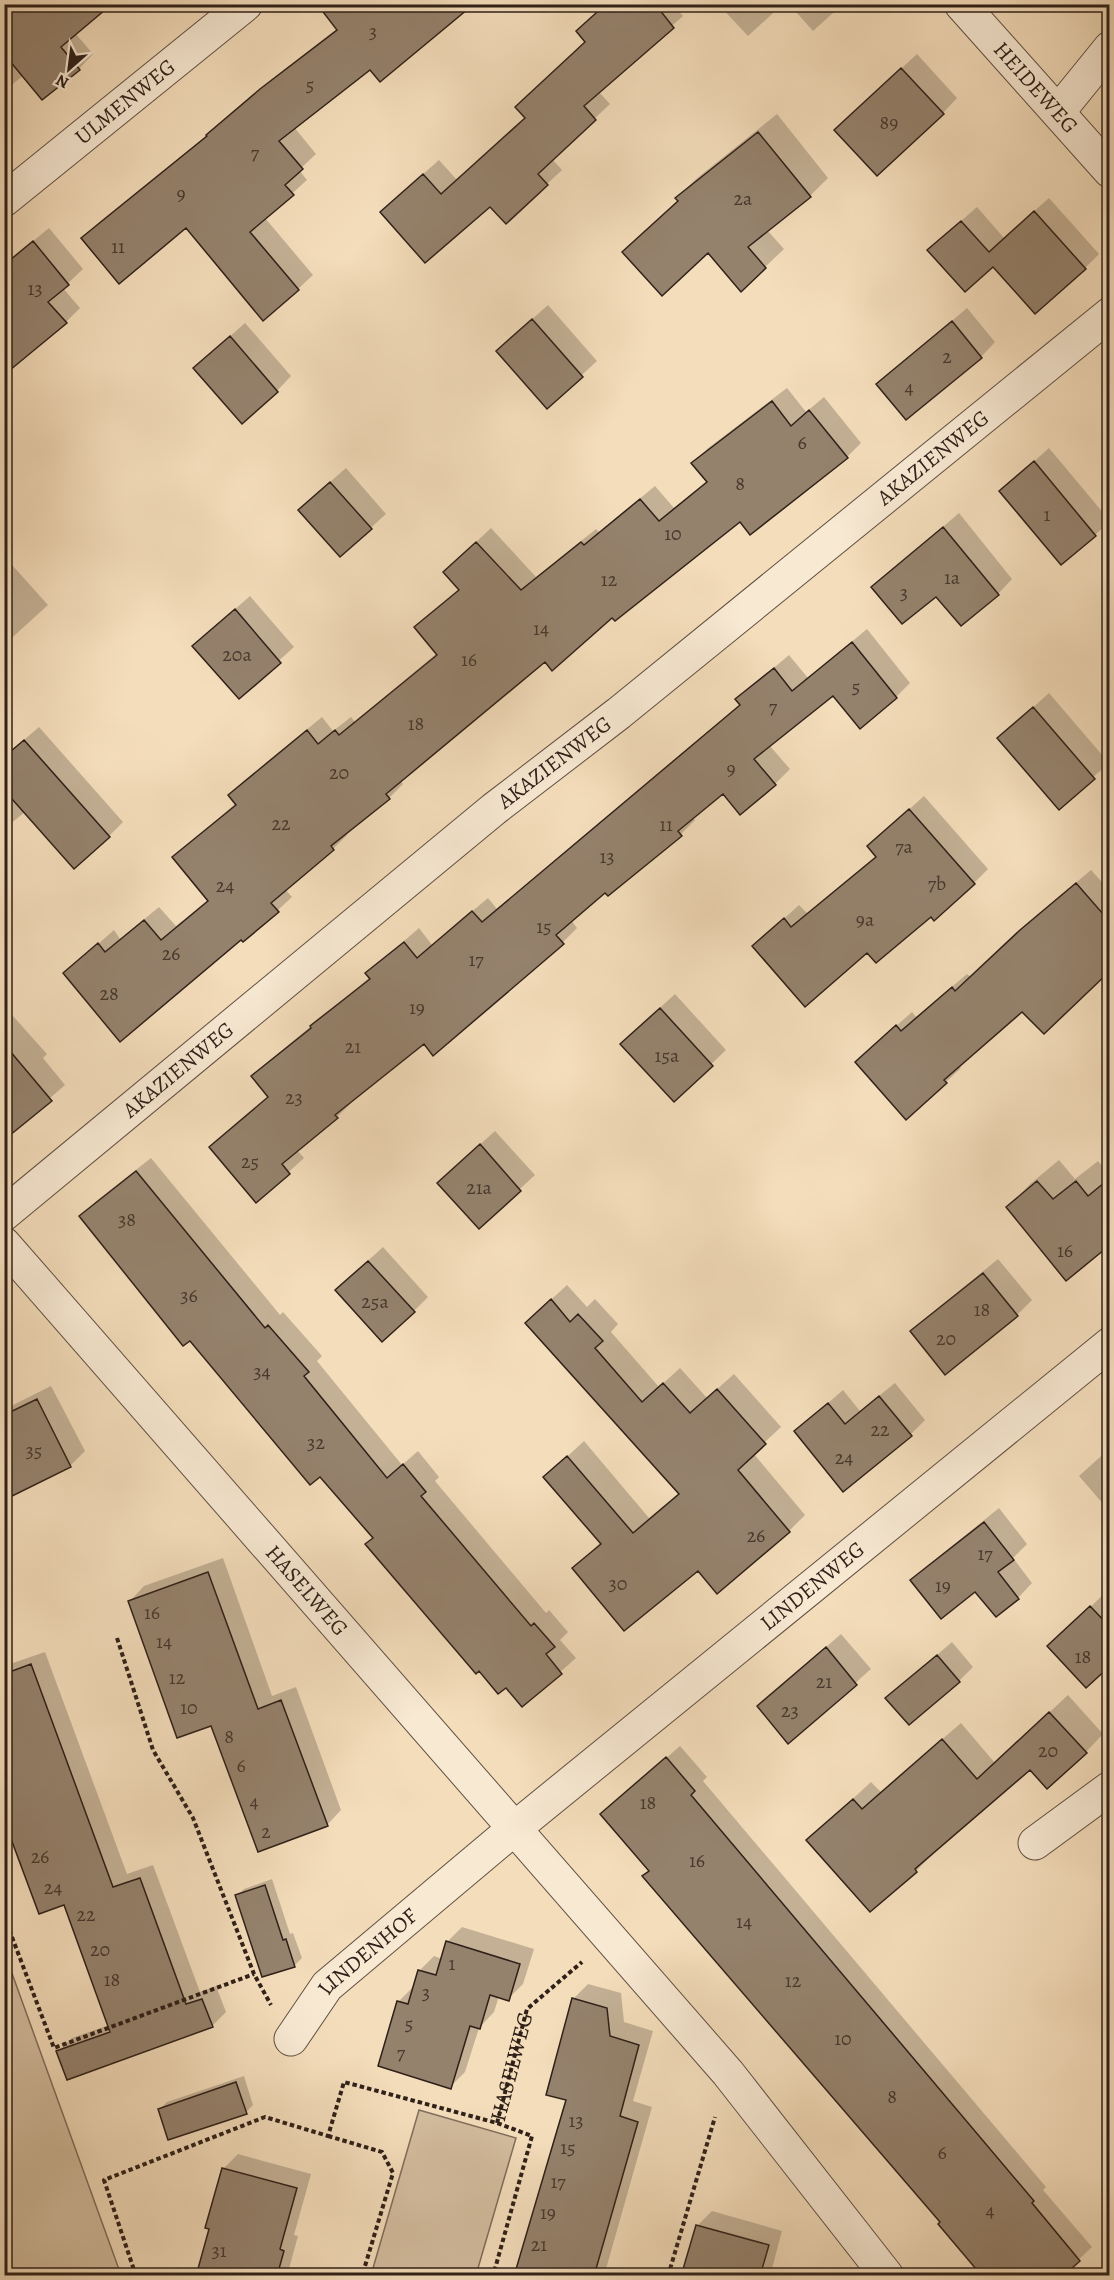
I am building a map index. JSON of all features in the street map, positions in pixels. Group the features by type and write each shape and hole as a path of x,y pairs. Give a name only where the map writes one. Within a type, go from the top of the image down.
{"street":[{"name":"ULMENWEG","path":"4,200 246,4"},
{"name":"HEIDEWEG","path":"961,4 1110,171"},
{"path":"1058,112 1110,48"},
{"name":"AKAZIENWEG","path":"4,1214 494,809 619,713 1110,314"},
{"name":"HASELWEG","path":"4,1244 728,2073 887,2276"},
{"name":"LINDENWEG","path":"515,1828 1110,1344"},
{"path":"1035,1843 1110,1788"},
{"name":"LINDENHOF","path":"291,2039 327,1986 515,1828"}],"path":[{"path":"117,1638 153,1750 193,1818 254,1974 291,2039"},
{"path":"4,1916 54,2048 254,1974"},
{"name":"HASELWEG","path":"493,2276 532,2136 497,2124 526,2009 609,1938"},
{"path":"668,2276 728,2073"},
{"path":"328,2136 344,2082 497,2124"},
{"path":"136,2276 104,2180 265,2118 382,2152 393,2173 362,2276"}],"shaded area":[{"path":"5,1954 121,2275 5,2275"},
{"path":"419,2110 516,2138 476,2275 371,2275"}],"building":[{"path":"4,4 112,4 61,47 80,70 42,100 4,54"},
{"path":"317,4 474,4 380,82 370,70 279,141 303,169 285,185 294,195 250,232 299,290 263,321 186,228 119,284 81,238 207,136 260,89 337,30"},
{"path":"606,4 655,4 674,28 584,106 596,120 538,174 548,185 506,224 490,207 425,263 380,212 423,174 441,194 525,118 515,107 585,42 576,31"},
{"path":"901,68 944,114 877,176 834,130"},
{"path":"758,132 811,197 748,247 766,268 741,292 708,253 662,296 622,252 678,201 675,198"},
{"path":"1034,211 1086,269 1035,314 993,267 965,292 927,250 961,221 989,252"},
{"path":"33,241 69,285 48,302 67,323 4,375 4,265"},
{"path":"532,319 583,377 547,409 496,351"},
{"path":"952,321 982,358 906,420 876,384"},
{"path":"230,336 278,392 242,424 193,368"},
{"path":"772,401 791,426 809,410 848,458 750,535 740,522 615,621 612,618 552,671 545,662 386,794 390,799 331,846 334,850 271,903 279,912 243,942 241,940 120,1042 63,973 98,943 105,952 144,920 161,940 208,901 172,857 236,805 228,795 307,730 318,744 335,730 339,735 437,655 414,627 459,590 443,572 476,542 521,590 581,542 584,545 640,499 659,521 707,482 691,463"},
{"path":"1034,461 1096,536 1061,565 999,491"},
{"path":"330,482 372,529 340,557 298,510"},
{"path":"943,527 999,595 961,626 936,597 902,624 871,587"},
{"path":"235,609 281,663 239,699 192,646"},
{"path":"852,642 897,698 860,729 833,696 754,759 776,785 740,815 723,794 678,831 682,836 608,896 605,893 556,935 564,944 433,1056 424,1044 335,1115 338,1118 282,1164 290,1174 256,1203 209,1147 268,1097 251,1076 370,979 365,973 404,942 417,958 472,911 482,922 740,705 735,699 774,668 792,691"},
{"path":"1033,707 1095,779 1059,810 997,738"},
{"path":"24,740 110,837 74,869 4,790 4,757"},
{"path":"909,809 975,884 934,921 931,917 876,963 867,953 805,1007 752,946 784,918 791,927 876,857 867,846"},
{"path":"1076,883 1110,922 1110,971 1044,1034 1022,1012 944,1080 947,1083 906,1120 855,1062 896,1025 901,1031 952,987 955,991 1020,930"},
{"path":"660,1008 713,1066 674,1102 620,1044"},
{"path":"4,1044 52,1101 4,1140"},
{"path":"480,1144 521,1191 479,1229 437,1183"},
{"path":"136,1171 265,1328 268,1325 309,1372 304,1376 387,1478 403,1464 426,1492 421,1496 531,1626 534,1623 555,1647 546,1654 562,1674 522,1707 506,1688 498,1694 479,1671 476,1674 365,1544 373,1538 320,1477 310,1485 190,1341 183,1346 79,1216"},
{"path":"1110,1178 1110,1245 1066,1281 1006,1207 1037,1181 1053,1199 1076,1181 1088,1196"},
{"path":"368,1261 415,1312 382,1342 335,1290"},
{"path":"983,1273 1018,1316 945,1375 910,1331"},
{"path":"551,1299 570,1322 578,1314 603,1341 595,1348 642,1402 663,1383 690,1413 717,1389 766,1444 738,1470 790,1532 717,1594 698,1571 624,1631 572,1568 601,1544 543,1477 567,1456 633,1533 679,1494 525,1323"},
{"path":"879,1396 912,1436 843,1492 794,1431 828,1403 845,1424"},
{"path":"37,1399 71,1467 4,1500 4,1415"},
{"path":"984,1522 1014,1560 998,1572 1019,1599 996,1617 975,1592 941,1619 910,1580"},
{"path":"208,1572 258,1709 281,1700 328,1826 258,1852 211,1726 177,1738 128,1601"},
{"path":"1090,1606 1110,1627 1110,1666 1086,1688 1047,1646"},
{"path":"826,1647 857,1685 788,1744 757,1706"},
{"path":"937,1655 960,1682 909,1725 885,1698"},
{"path":"31,1664 113,1887 140,1878 186,2004 202,1999 213,2027 67,2080 56,2051 110,2032 64,1905 39,1914 4,1820 4,1674"},
{"path":"1049,1712 1087,1753 1047,1789 1030,1770 915,1869 917,1872 870,1912 806,1840 853,1799 862,1809 942,1739 977,1779"},
{"path":"666,1757 695,1791 691,1795 1034,2201 1032,2203 1080,2261 1063,2276 982,2276 938,2224 940,2222 642,1876 649,1871 600,1814"},
{"path":"265,1885 283,1940 286,1939 295,1967 262,1977 235,1895"},
{"path":"446,1941 520,1964 509,2001 490,1995 480,2029 470,2026 451,2089 378,2066 397,2001 408,2004 418,1970 436,1975"},
{"path":"572,1998 607,2008 610,2036 639,2045 620,2116 638,2122 594,2276 514,2276 566,2100 546,2095"},
{"path":"236,2082 247,2114 168,2140 158,2109"},
{"path":"222,2168 297,2188 280,2249 284,2251 277,2276 196,2276 209,2229 205,2228"},
{"path":"696,2225 769,2245 760,2276 681,2276"}]}
